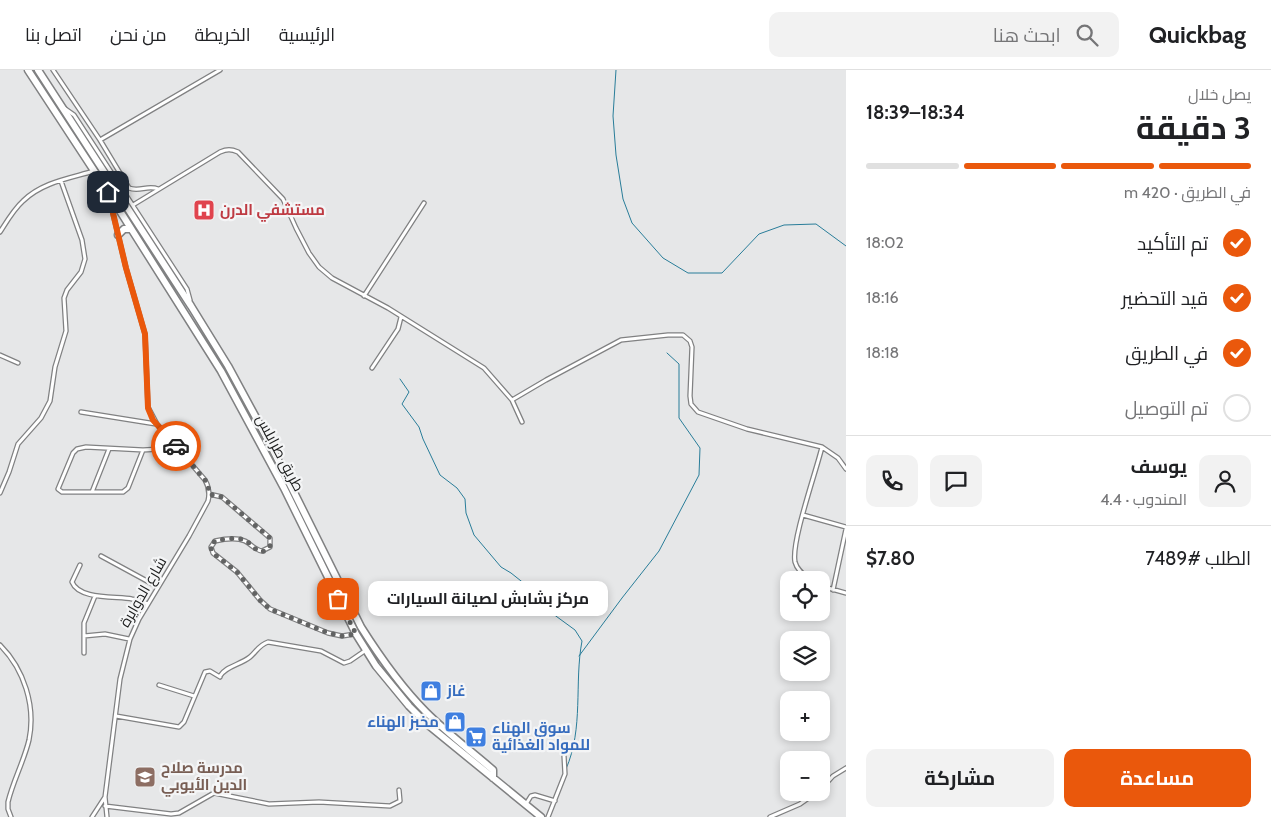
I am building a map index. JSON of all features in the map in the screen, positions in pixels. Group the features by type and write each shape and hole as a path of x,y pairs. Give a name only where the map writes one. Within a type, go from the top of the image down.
{"highway":[{"name":"طريق طرابلس","path":"28,70 221,371 284,488 356,634 381,672 409,706 427,724 541,817"},
{"path":"38,70 223,358 255,414 366,634 380,656 410,695 444,729 493,770 493,778"},
{"path":"118,235 124,229 131,229"}],"street":[{"path":"53,70 100,140 129,188 134,190 151,187 158,189"},
{"path":"100,140 220,70"},
{"path":"62,108 74,115 133,205 187,289 191,306"},
{"path":"133,205 220,152 225,150 238,152 283,200 309,253 319,267 332,278 402,316 484,368 512,400 522,422"},
{"path":"0,232 20,204 29,195 41,188 94,171"},
{"path":"0,493 18,444 41,418 50,401 55,367 66,331 64,298 67,290 81,272 85,259 82,240 61,181"},
{"path":"108,192 126,268 145,334 147,401 151,414 157,424 208,484 209,494 222,497 270,538 270,547 262,552 239,539 215,541 210,546 213,553 242,577 260,600 276,613 328,633 342,636 356,634"},
{"path":"364,296 424,203"},
{"path":"372,368 398,329 402,316"},
{"path":"512,400 621,340 683,335 690,341 692,346 690,396 692,404 698,412 747,429 822,447 838,458 846,469"},
{"path":"0,355 18,363"},
{"path":"81,412 157,424"},
{"path":"800,571 795,562 798,535 822,447"},
{"path":"143,450 126,491 120,493 59,491 58,486 77,448 143,450 178,448"},
{"path":"92,492 109,449"},
{"name":"شارع الدوايرة","path":"107,817 105,797 120,679 130,639 148,604 189,536 209,494"},
{"path":"803,516 846,528 833,590"},
{"path":"101,556 158,587"},
{"path":"80,565 73,579 73,586 95,596 132,598 148,604"},
{"path":"830,589 846,593"},
{"path":"84,653 84,623 95,596"},
{"path":"84,636 105,634 130,639"},
{"path":"116,716 179,727 184,722 205,672 210,671 220,677 225,670 248,658 261,645 268,642 321,651 342,662 350,661 366,650"},
{"path":"0,645 17,665 21,674 27,694 31,723 29,740 8,802 11,817"},
{"path":"159,685 194,696"},
{"path":"548,817 565,774 564,756"},
{"path":"830,779 846,768"},
{"path":"105,806 171,814 178,813 214,793 269,804 319,802 390,806 400,801 399,790"},
{"path":"525,804 535,794 555,801"},
{"path":"92,817 105,797"},
{"path":"770,817 804,801"}],"waterway":[{"path":"616,70 613,116 616,155 623,199 632,223 663,258 688,273 722,273 759,234 784,225 816,224 846,246"},
{"path":"579,656 659,551 699,475 700,448 679,418 679,364 667,353"},
{"path":"400,379 409,392 402,404 419,427 440,475 457,488 465,499 466,513 474,535 501,567 545,600 549,611 575,630 582,641 577,722 572,753 566,769"}],"way so far":[{"path":"176,446 208,484 209,494 222,497 270,538 270,547 262,552 239,539 215,541 210,546 213,553 242,577 265,605 276,613 328,633 342,636 356,634 338,599"}],"place":[{"name":"مستشفي الدرن","path":"204,210"},
{"name":"مركز بشابش لصيانة السيارات","path":"338,599"},
{"name":"غاز","path":"431,691"},
{"name":"مخبز الهناء","path":"455,722"},
{"name":"سوق الهناء للمواد الغذائية","path":"476,737"},
{"name":"مدرسة صلاح الدين الأيوبي","path":"145,777"}],"route":[{"path":"108,192 126,268 145,334 148,408 153,420 176,446"}]}
